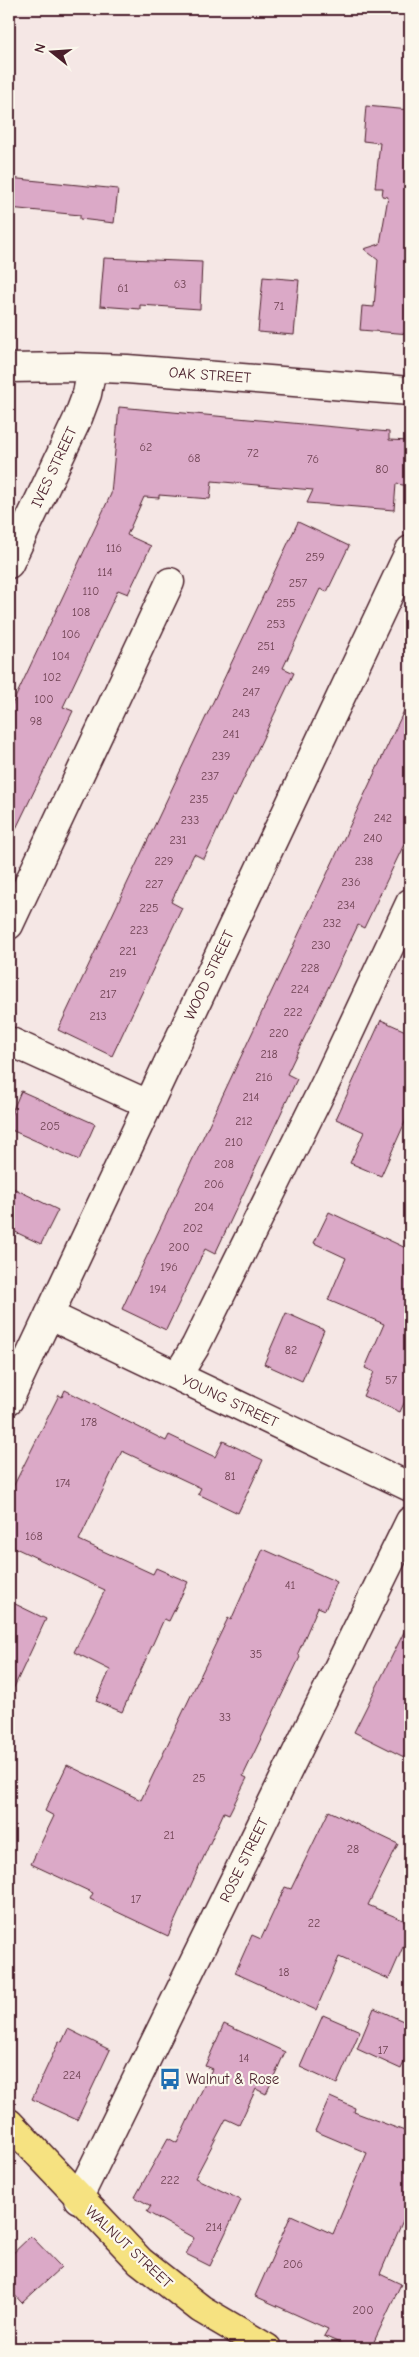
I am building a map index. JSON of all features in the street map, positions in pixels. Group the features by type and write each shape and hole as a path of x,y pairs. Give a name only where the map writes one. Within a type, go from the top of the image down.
{"main road":[{"name":"WALNUT STREET","path":"9,2123 78,2199 140,2261 178,2293 220,2321 267,2348"}],"street":[{"name":"OAK STREET","path":"9,368 92,368 410,390"},
{"name":"IVES STREET","path":"9,564 78,418 87,394 92,368"},
{"name":"WOOD STREET","path":"9,1400 410,550"},
{"path":"9,925 170,582"},
{"path":"178,1376 195,1347 327,1080 410,903"},
{"path":"9,1041 148,1104"},
{"name":"YOUNG STREET","path":"49,1315 410,1487"},
{"name":"ROSE STREET","path":"78,2199 410,1521"}],"building":[{"path":"366,106 410,110 410,334 360,330 362,306 374,307 378,260 364,249 380,244 388,197 382,196 383,188 375,188 380,143 363,141"},
{"path":"9,178 118,189 114,223 80,219 80,215 9,208"},
{"path":"104,258 202,262 200,309 140,305 140,309 100,306"},
{"path":"263,277 299,280 294,335 258,332"},
{"path":"119,407 389,432 389,440 410,441 410,486 396,484 394,510 307,503 313,490 212,481 210,499 159,495 159,498 144,497 127,535 151,546 128,594 118,590 63,707 73,711 9,843 9,711 111,494"},
{"path":"298,522 349,546 327,592 320,589 283,668 294,673 204,859 194,854 171,902 182,908 112,1056 58,1030"},
{"path":"410,698 410,832 364,928 358,925 287,1074 297,1079 215,1254 205,1249 166,1330 122,1309"},
{"path":"381,1020 410,1033 410,1111 381,1176 350,1163 364,1132 336,1119"},
{"path":"21,1091 95,1124 79,1160 9,1129 9,1119"},
{"path":"9,1186 58,1210 41,1244 9,1229"},
{"path":"329,1212 410,1250 410,1390 400,1412 363,1396 374,1372 365,1368 384,1324 328,1300 346,1258 314,1243"},
{"path":"286,1313 324,1330 302,1381 264,1364"},
{"path":"65,1390 166,1441 169,1435 215,1457 223,1441 263,1460 238,1513 198,1494 201,1488 122,1451 79,1540 153,1574 156,1568 188,1582 169,1621 164,1619 122,1712 96,1701 110,1670 74,1652 105,1590 9,1545 9,1495 59,1395 62,1397"},
{"path":"263,1549 337,1582 325,1610 318,1607 298,1653 300,1657 243,1776 247,1778 229,1814 224,1812 168,1936 90,1899 93,1893 31,1864 54,1816 45,1811 67,1765 141,1800 228,1618 231,1620"},
{"path":"9,1601 46,1619 9,1698"},
{"path":"410,1620 410,1760 354,1732"},
{"path":"329,1811 398,1844 368,1905 410,1923 410,1931 389,1979 339,1957 316,2010 235,1973 252,1935 261,1939 285,1887 291,1889"},
{"path":"374,2008 410,2024 410,2049 401,2069 357,2049"},
{"path":"323,2015 360,2031 337,2084 300,2067"},
{"path":"224,2024 285,2052 266,2094 256,2089 239,2125 226,2119 195,2178 241,2200 210,2266 186,2254 194,2238 147,2212 151,2206 135,2197 168,2138 177,2143 212,2069 205,2066"},
{"path":"68,2029 110,2050 77,2120 32,2099 59,2041 62,2042"},
{"path":"330,2097 355,2108 354,2112 410,2133 410,2204 380,2274 401,2284 371,2348 351,2348 324,2336 328,2329 255,2296 291,2215 333,2234 367,2153 315,2131"},
{"path":"31,2236 61,2267 22,2303 9,2289 9,2257"}],"place":[{"name":"Walnut & Rose","path":"170,2079"}]}
